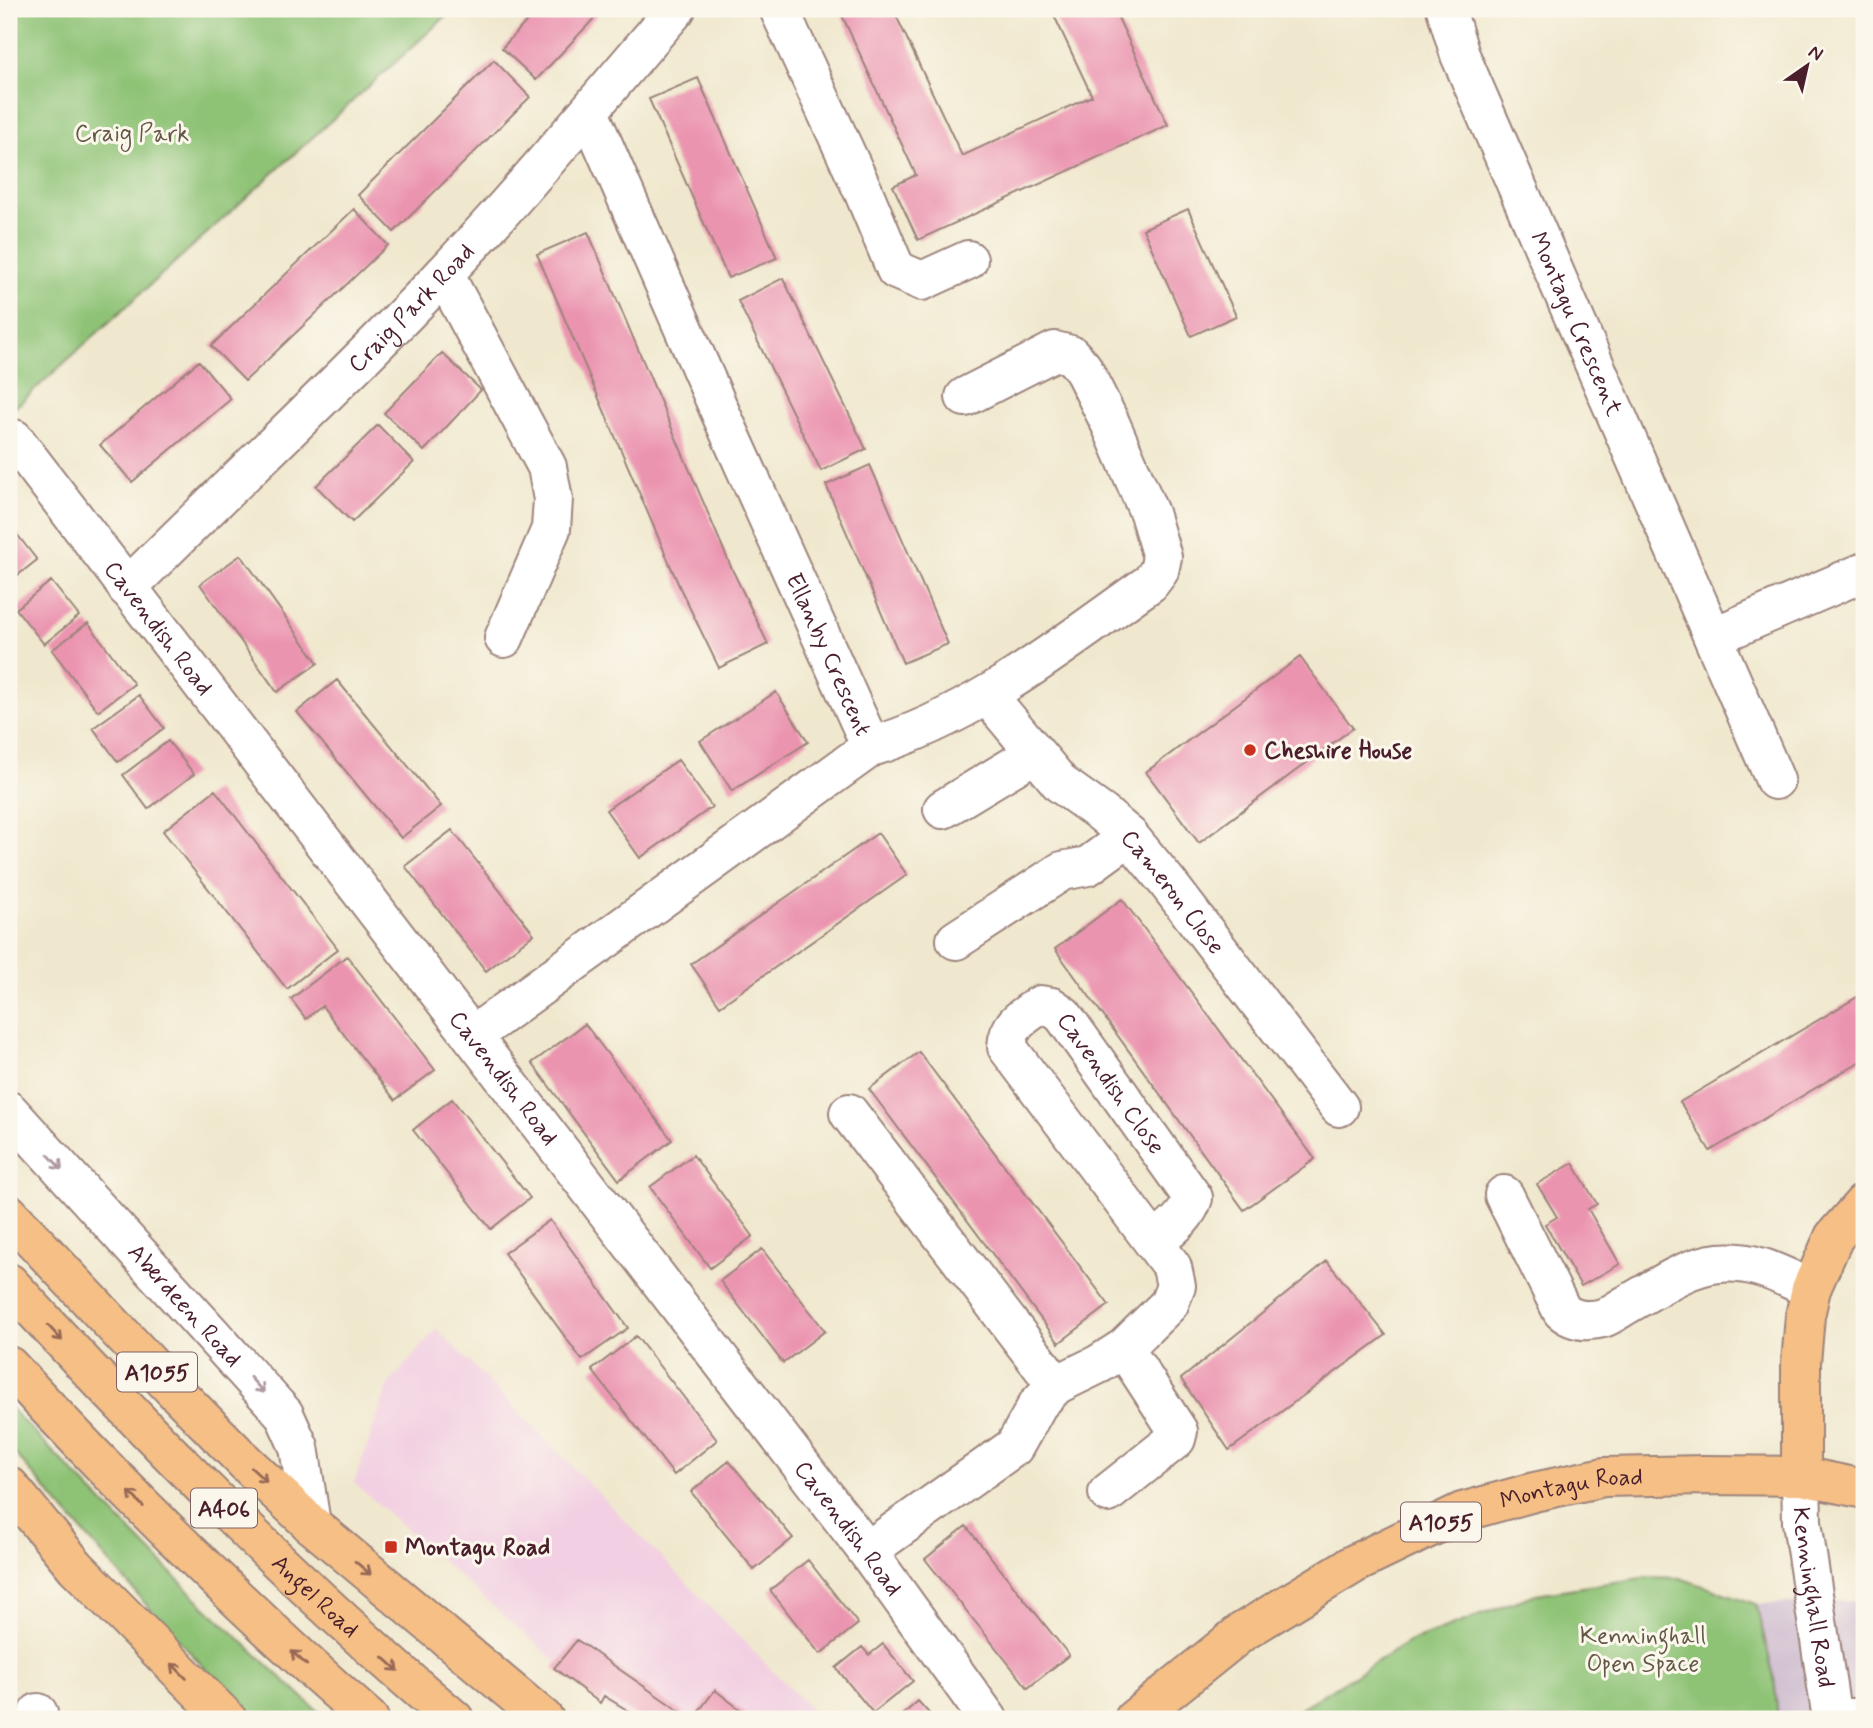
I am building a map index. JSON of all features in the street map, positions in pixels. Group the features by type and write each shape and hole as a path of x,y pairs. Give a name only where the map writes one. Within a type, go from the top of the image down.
{"main road":[{"path":"1801,1476 1801,1363 1805,1316 1811,1289 1834,1237 1864,1203"},
{"name":"A1055","path":"9,1213 173,1390 246,1463 311,1524 544,1719"},
{"name":"Angel Road","path":"9,1283 122,1406 221,1505 312,1593 454,1719"},
{"name":"A406","path":"9,1366 147,1511 293,1653 369,1719"},
{"name":"A1055","path":"1801,1476 1864,1489"},
{"name":"Montagu Road","path":"1133,1719 1242,1632 1354,1564 1462,1513 1534,1492 1604,1478 1801,1476"},
{"path":"9,1486 76,1567 228,1719"}],"street":[{"name":"Craig Park Road","path":"127,588 444,274 589,112 676,9"},
{"path":"779,9 864,193 896,271 922,281 968,260"},
{"name":"Montagu Crescent","path":"1446,9 1460,55 1775,780"},
{"name":"Ellanby Crescent","path":"472,1036 871,747 720,414 589,112"},
{"path":"444,274 547,467 553,499 551,529 504,638"},
{"path":"871,747 894,740 988,696 1150,583 1159,571 1162,557 1149,513 1111,425 1082,368 1071,355 1055,351 965,397"},
{"name":"Cavendish Road","path":"14,439 867,1551 988,1719"},
{"path":"1713,637 1864,572"},
{"name":"Cameron Close","path":"988,696 1061,784 1129,836 1339,1107"},
{"path":"943,809 1034,754"},
{"path":"956,940 1062,871 1088,866 1129,836"},
{"name":"Cavendish Close","path":"867,1551 1014,1447 1038,1404 1056,1385 1124,1348 1169,1304 1176,1286 1172,1267 1154,1243 1007,1047 1007,1034 1024,1016 1040,1005 1052,1007 1063,1014 1193,1198 1191,1206 1180,1221 1154,1243"},
{"name":"Aberdeen Road","path":"9,1111 284,1414 299,1447 311,1524"},
{"path":"849,1113 1056,1385"},
{"path":"1504,1195 1562,1311 1571,1318 1587,1321 1604,1318 1688,1271 1715,1263 1758,1265 1811,1289"},
{"path":"1108,1493 1176,1439 1178,1431 1124,1348"},
{"name":"Kenninghall Road","path":"1801,1476 1802,1522 1843,1718"}],"shaded area":[{"path":"437,1329 820,1719 621,1719 354,1483 388,1385"},
{"path":"1864,1601 1864,1719 1778,1719 1774,1677 1756,1604"}],"green space":[{"name":"Craig Park","path":"9,9 454,9 9,413"},
{"path":"9,1407 202,1604 326,1719 256,1719 239,1705 150,1609 9,1447"},
{"name":"Kenninghall Open Space","path":"1648,1577 1680,1578 1756,1604 1774,1677 1778,1719 1283,1719 1409,1642 1536,1594"}],"building":[{"path":"538,9 603,9 536,80 502,48"},
{"path":"839,9 893,9 962,156 1092,96 1051,9 1114,9 1168,125 918,240 893,186 916,175"},
{"path":"494,60 530,97 394,232 358,195"},
{"path":"698,78 777,258 728,278 649,99"},
{"path":"354,209 388,245 245,381 211,346"},
{"path":"1188,209 1236,316 1191,336 1143,229"},
{"path":"588,232 731,567 768,644 719,668 680,588 537,254"},
{"path":"783,278 866,449 821,471 738,301"},
{"path":"442,353 481,390 424,451 384,413"},
{"path":"199,361 231,399 132,482 100,445"},
{"path":"378,425 414,462 352,522 316,486"},
{"path":"870,465 948,644 903,663 826,485"},
{"path":"9,524 37,560 9,582"},
{"path":"241,555 318,663 277,692 200,584"},
{"path":"51,581 79,616 44,644 16,609"},
{"path":"88,623 134,684 98,711 52,650"},
{"name":"Cheshire House","path":"1300,657 1353,728 1199,843 1146,772"},
{"path":"337,680 441,806 401,838 297,712"},
{"path":"776,692 808,742 732,791 700,741"},
{"path":"139,695 164,728 118,762 93,728"},
{"path":"168,741 194,774 148,809 123,775"},
{"path":"678,760 712,807 640,858 606,810"},
{"path":"215,790 338,949 287,989 163,831"},
{"path":"452,830 534,934 486,971 405,866"},
{"path":"878,833 907,875 720,1006 691,964"},
{"path":"1122,899 1315,1159 1244,1210 1055,949"},
{"path":"347,956 435,1070 395,1100 322,1006 306,1019 291,999"},
{"path":"1864,993 1864,1059 1710,1151 1680,1102"},
{"path":"585,1024 672,1140 619,1180 532,1063"},
{"path":"919,1052 1109,1305 1059,1343 869,1089"},
{"path":"452,1099 530,1198 491,1229 413,1130"},
{"path":"693,1155 753,1236 710,1268 650,1187"},
{"path":"1573,1163 1597,1204 1588,1209 1620,1264 1581,1286 1545,1224 1557,1217 1537,1184"},
{"path":"550,1220 628,1328 582,1360 504,1253"},
{"path":"762,1249 825,1331 783,1363 720,1281"},
{"path":"1327,1261 1386,1335 1229,1450 1181,1379"},
{"path":"636,1336 717,1440 674,1475 592,1370"},
{"path":"729,1461 793,1538 754,1570 691,1492"},
{"path":"966,1526 1069,1655 1028,1688 925,1559"},
{"path":"808,1560 858,1624 820,1654 770,1590"},
{"path":"577,1640 691,1719 642,1719 604,1696 600,1703 554,1668"},
{"path":"883,1644 913,1681 873,1713 836,1668 862,1647 869,1655"},
{"path":"715,1690 746,1714 743,1719 693,1719"},
{"path":"918,1701 934,1719 898,1719"}],"place":[{"name":"Cheshire House","path":"1250,750"},
{"name":"Montagu Road","path":"391,1547"}]}
